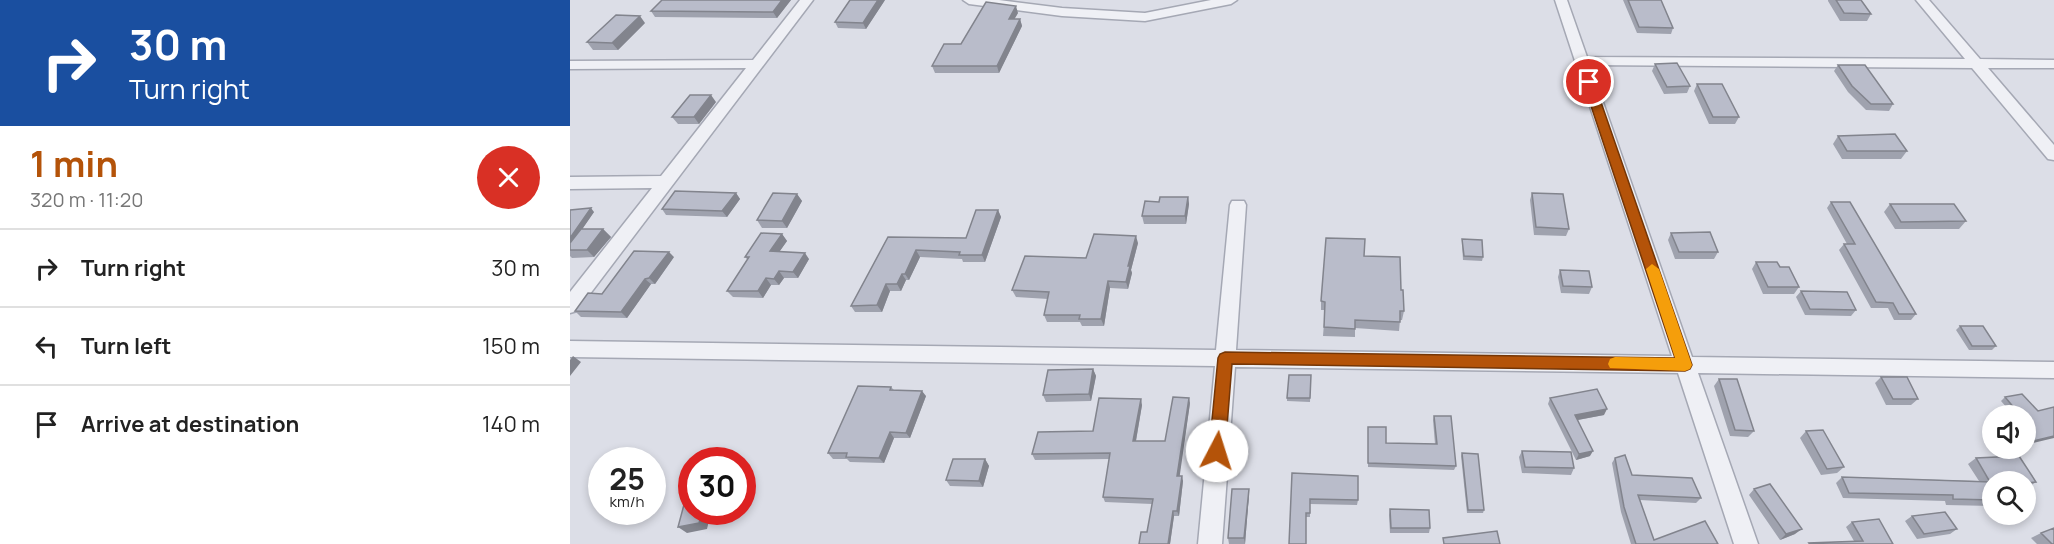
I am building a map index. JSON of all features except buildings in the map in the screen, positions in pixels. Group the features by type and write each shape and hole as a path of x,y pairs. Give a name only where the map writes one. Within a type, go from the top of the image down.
{"street":[{"path":"570,306 807,0"},
{"path":"969,0 1062,12 1145,17 1231,0"},
{"path":"1561,0 1746,544"},
{"path":"1922,0 2054,155"},
{"path":"1581,61 2054,64"},
{"path":"570,64 757,64"},
{"path":"570,183 666,182"},
{"path":"1210,544 1238,205"},
{"path":"570,349 2054,370"}],"slow traffic":[{"path":"1615,364 1685,365 1652,269"}],"route":[{"path":"1217,451 1225,358 1685,365 1589,82"}]}
